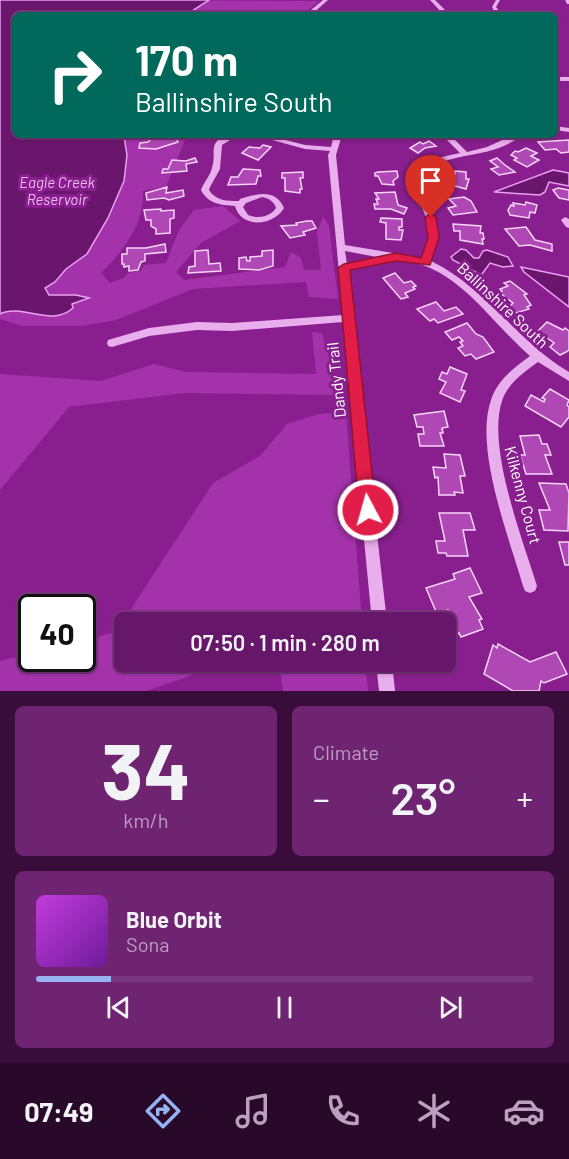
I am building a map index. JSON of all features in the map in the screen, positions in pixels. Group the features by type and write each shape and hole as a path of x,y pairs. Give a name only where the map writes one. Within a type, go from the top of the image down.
{"street":[{"path":"312,12 326,0"},
{"path":"432,0 444,12"},
{"path":"220,138 216,146 217,167 205,192 217,201 240,204 247,198 261,195 275,199 280,208 271,218 256,220 243,215 240,204"},
{"path":"270,138 305,147 333,149"},
{"name":"Dandy Trail","path":"337,138 333,149 341,247 379,612"},
{"path":"449,138 466,155"},
{"path":"426,262 432,246 434,230 431,217 418,188 418,178 422,170 432,163 483,151 512,138"},
{"path":"341,247 396,257"},
{"name":"Ballinshire South","path":"344,268 396,257 426,262 446,272 464,285 536,358 569,377"},
{"path":"112,343 149,332 196,326 232,327 348,318"},
{"name":"Kilkenny Court","path":"531,586 494,456 491,429 494,407 501,391 513,374 536,358"},
{"path":"385,672 387,691"}],"shaded area":[{"path":"0,0 319,1 307,11 298,12 12,12 12,138 186,138 166,187 143,191 140,215 131,236 101,273 110,283 124,278 128,273 141,271 144,265 166,263 179,230 194,210 223,206 240,221 201,243 176,272 184,280 285,267 291,252 301,258 304,270 321,270 317,232 323,217 329,226 338,299 309,297 306,282 193,289 116,320 82,326 22,326 0,319"},
{"path":"312,332 322,333 335,375 334,395 184,393 69,407 0,490 0,374 101,381 154,364 186,372 316,374"},
{"path":"346,412 361,612 129,612 213,483 260,456 287,424 319,414"},
{"path":"114,632 114,672 198,672 146,691 0,691 0,661 18,656 18,672 96,672 96,637"},
{"path":"280,672 366,672 368,691 283,691"}],"water":[{"name":"Eagle Creek Reservoir","path":"0,0 209,0 191,12 12,12 12,138 124,138 127,155 124,181 108,218 87,254 45,288 49,295 76,295 89,298 72,304 73,308 56,316 18,311 0,314"},
{"path":"553,170 569,173 569,186 549,182 545,192 540,195 494,192"},
{"path":"461,249 466,250 474,258 479,258 483,251 487,250 508,257 513,266 503,267 490,263 482,274 479,274 453,260 451,257"},
{"path":"521,267 569,277 569,307 524,272"}],"building":[{"path":"152,138 176,138 178,142 156,149 139,148 140,143 148,142"},
{"path":"569,140 569,152 561,153 556,149 545,150 538,142"},
{"path":"429,141 436,146 425,148 418,153 410,148 420,142 423,144"},
{"path":"263,145 271,147 258,160 242,153 249,147 260,148"},
{"path":"526,148 537,153 531,156 539,160 527,167 514,160 517,158 511,155 515,151"},
{"path":"195,158 197,162 186,164 187,171 162,173 163,169 168,169 172,160 186,161"},
{"path":"497,158 515,172 499,175 491,169 498,167 490,161"},
{"path":"243,169 260,170 261,176 258,176 256,184 228,185 231,177 238,177"},
{"path":"397,171 398,177 393,181 394,185 382,184 378,176 375,176 378,172"},
{"path":"455,171 466,172 466,179 469,179 466,189 455,186 443,188 439,183 455,182 452,174 455,174"},
{"path":"303,172 303,178 300,178 302,189 300,193 285,191 285,178 282,178 282,173"},
{"path":"167,187 166,193 183,190 184,196 169,200 164,198 147,200 146,193"},
{"path":"558,188 569,190 569,200 559,198 553,190"},
{"path":"395,192 398,205 407,208 404,214 391,209 375,209 374,204 378,204 376,199 379,199 375,193"},
{"path":"464,197 471,201 477,212 453,215 448,208 456,206 449,199"},
{"path":"526,202 537,205 535,213 530,212 529,218 510,215 508,210 511,205 514,206 513,203 525,205"},
{"path":"161,209 161,211 174,210 174,218 170,219 170,233 156,234 156,229 151,226 151,220 146,220 144,210"},
{"path":"381,218 402,219 402,227 399,227 399,230 403,230 401,240 386,239 386,223 380,222"},
{"path":"312,221 316,228 303,232 305,235 290,238 281,226 297,225 296,223"},
{"path":"453,224 481,226 483,244 460,240 460,231 454,231"},
{"path":"526,227 535,240 552,244 552,251 530,245 519,246 505,229"},
{"path":"165,244 166,252 145,254 145,261 141,262 138,270 129,271 129,266 124,267 122,264 122,254 127,254 127,248 146,248"},
{"path":"208,250 209,264 220,263 221,271 188,273 189,267 195,266 195,251"},
{"path":"273,250 273,266 259,270 239,269 239,258 246,257 247,261 250,261 250,257 262,256 262,251"},
{"path":"395,273 404,283 411,281 416,286 413,287 415,289 405,293 408,297 401,299 383,278"},
{"path":"510,281 527,294 524,295 531,305 527,307 529,309 516,313 509,307 513,303 499,292 502,291 500,289 508,286 504,283"},
{"path":"436,302 444,311 456,307 463,314 438,323 434,319 430,321 417,309"},
{"path":"547,322 569,331 569,350 560,355 550,347 554,343 538,331"},
{"path":"467,323 476,334 483,337 494,352 476,359 471,354 465,356 458,348 463,346 460,342 463,341 459,337 452,340 445,332"},
{"path":"450,367 467,374 461,390 465,391 460,402 440,393 446,382 439,379 442,372 447,374"},
{"path":"550,389 569,400 567,405 569,417 561,427 525,406 531,395 544,402 545,399 542,398"},
{"path":"444,411 448,427 442,428 443,433 440,433 444,446 420,446 418,434 424,434 423,427 417,427 414,415"},
{"path":"539,435 542,444 547,444 551,455 545,455 552,474 526,474 520,455 525,455 520,436"},
{"path":"444,454 460,455 465,476 460,476 463,493 439,495 438,477 435,478 433,467 446,468"},
{"path":"539,483 566,484 569,493 568,531 544,530 539,510 550,510"},
{"path":"439,513 470,513 475,530 463,530 468,556 447,556 446,553 438,553 436,541 445,541"},
{"path":"559,542 569,542 569,565 565,565"},
{"path":"470,568 482,593 469,597 482,619 479,620 483,629 461,637 459,633 456,634 456,612 448,610 436,612 426,588 455,579 453,574"},
{"path":"498,644 530,662 556,652 567,674 544,683 541,681 539,691 513,691 484,674 493,645 497,648"}],"route":[{"path":"368,510 344,268 396,257 426,262 434,233 431,217"}]}
